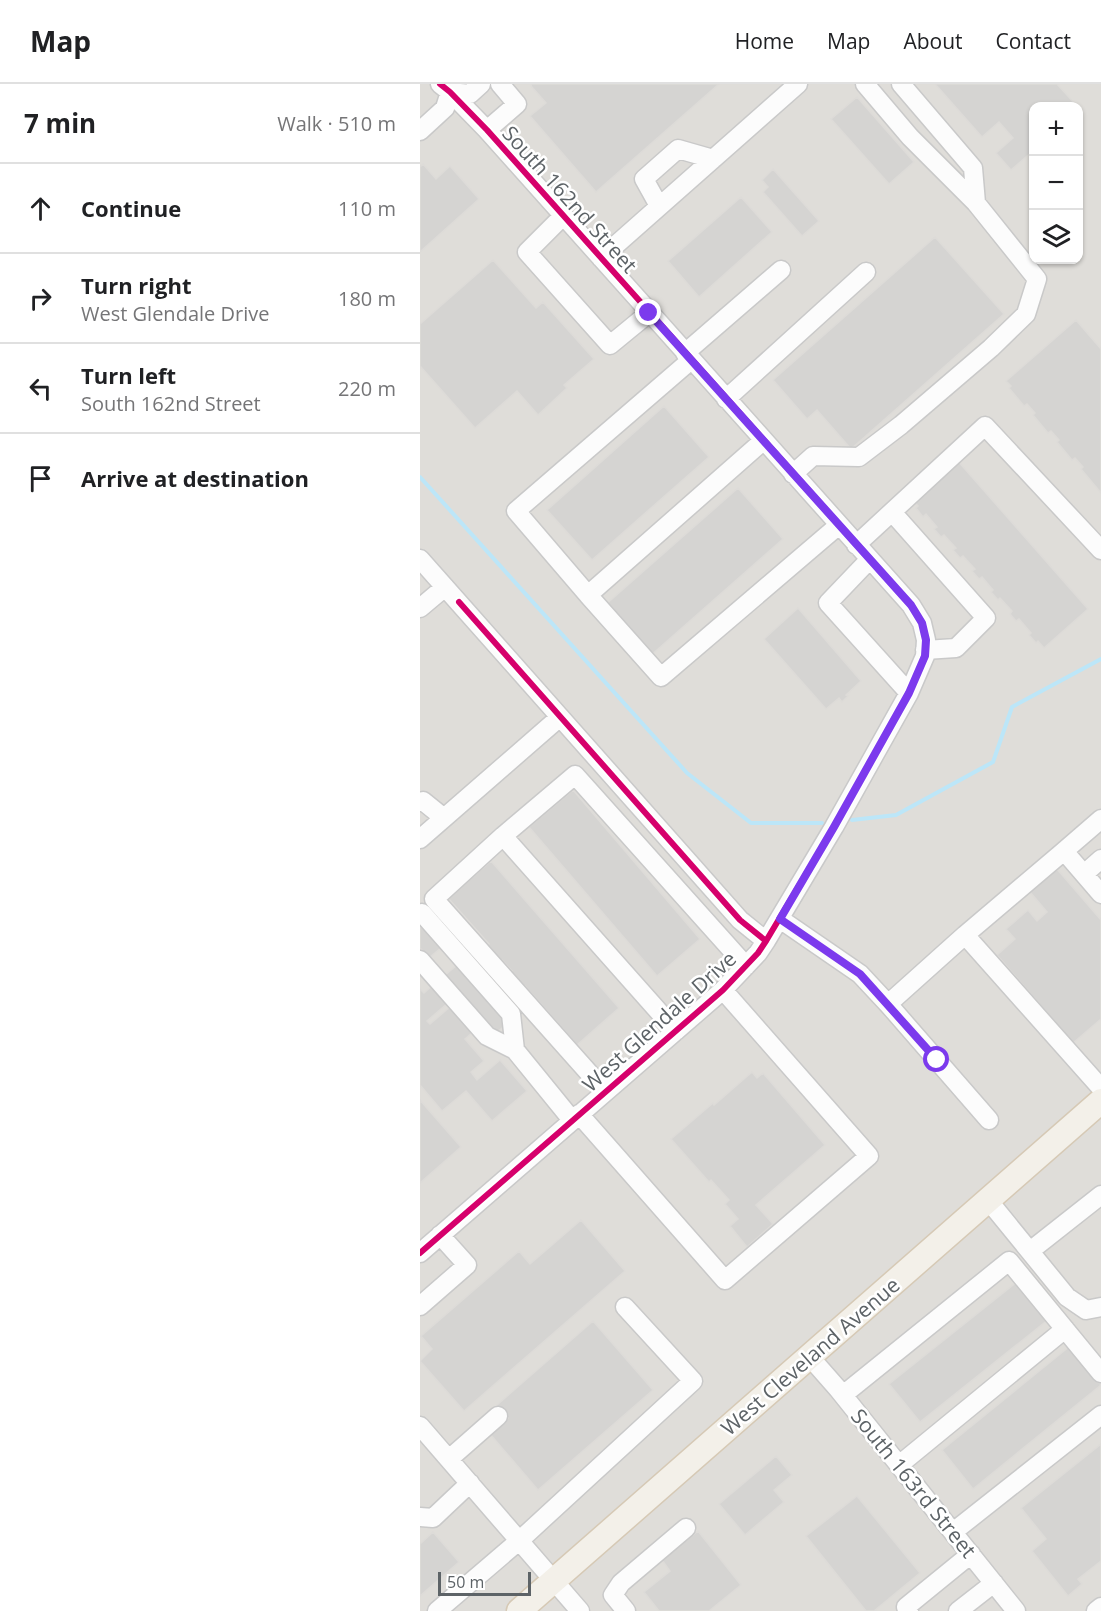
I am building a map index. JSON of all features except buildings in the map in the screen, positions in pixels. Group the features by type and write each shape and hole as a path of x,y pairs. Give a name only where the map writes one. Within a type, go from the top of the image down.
{"main road":[{"name":"West Cleveland Avenue","path":"519,1611 1101,1101"}],"street":[{"path":"420,131 444,108 445,88 470,94 481,84"},
{"path":"487,130 517,104 500,84"},
{"path":"601,258 798,84"},
{"path":"793,474 813,456 859,457 901,425 982,356 1026,314 1037,279 976,203 910,136 865,84"},
{"path":"901,84 974,168 976,203"},
{"name":"South 162nd Street","path":"445,88 487,130 915,611 922,623 925,645"},
{"path":"659,206 644,179 678,149 712,159"},
{"path":"563,216 527,252 610,345 649,313"},
{"path":"781,270 516,511 661,677 839,525"},
{"path":"726,399 867,272"},
{"path":"856,544 985,426 1101,550"},
{"path":"588,595 763,441"},
{"path":"892,512 986,618 956,648 925,645"},
{"path":"420,559 740,920 766,941"},
{"path":"870,559 828,603 909,693"},
{"path":"420,608 445,587"},
{"name":"West Glendale Drive","path":"420,1253 723,990 746,966 780,919 909,693 925,656 925,645"},
{"path":"420,839 560,717"},
{"path":"605,1091 434,899 503,836 575,775 746,966"},
{"path":"420,802 423,801 444,818"},
{"path":"888,1004 1101,819"},
{"path":"503,836 676,1031"},
{"path":"1064,851 1101,894"},
{"path":"1084,874 1101,859"},
{"path":"420,915 422,913 511,1014 515,1050"},
{"path":"780,919 860,974 989,1120"},
{"path":"965,935 1101,1088"},
{"path":"420,960 487,1036 515,1050 725,1280 869,1156 723,990"},
{"path":"1030,1251 1101,1195"},
{"path":"988,1200 1067,1297 1086,1310 1101,1307"},
{"path":"420,1306 467,1265 440,1235"},
{"path":"843,1395 1009,1261 1101,1373"},
{"path":"437,1611 520,1540 693,1382 625,1308"},
{"path":"899,1465 1065,1329"},
{"name":"South 163rd Street","path":"809,1356 843,1395 1016,1611"},
{"path":"953,1532 1101,1415"},
{"path":"449,1459 498,1416"},
{"path":"420,1426 579,1611"},
{"path":"420,1517 433,1518 470,1483"},
{"path":"626,1611 613,1595 621,1583 686,1528"},
{"path":"909,1611 906,1607 971,1554"},
{"path":"958,1611 994,1583"},
{"path":"1096,1611 1101,1607"}],"shaded area":[{"path":"420,84 1101,84 1101,1611 420,1611"}],"waterway":[{"path":"420,477 687,773 751,823 822,823"},
{"path":"852,820 896,815 993,762 1012,707 1101,659"}],"cycle path":[{"path":"420,1253 723,990 758,953 834,827 909,693 925,656 926,640 922,623 911,605 487,130 440,84"},
{"path":"459,602 740,920 766,941"}],"route":[{"path":"649,313 911,605 922,623 926,640 925,656 909,693 780,919 860,974 937,1060"}]}
